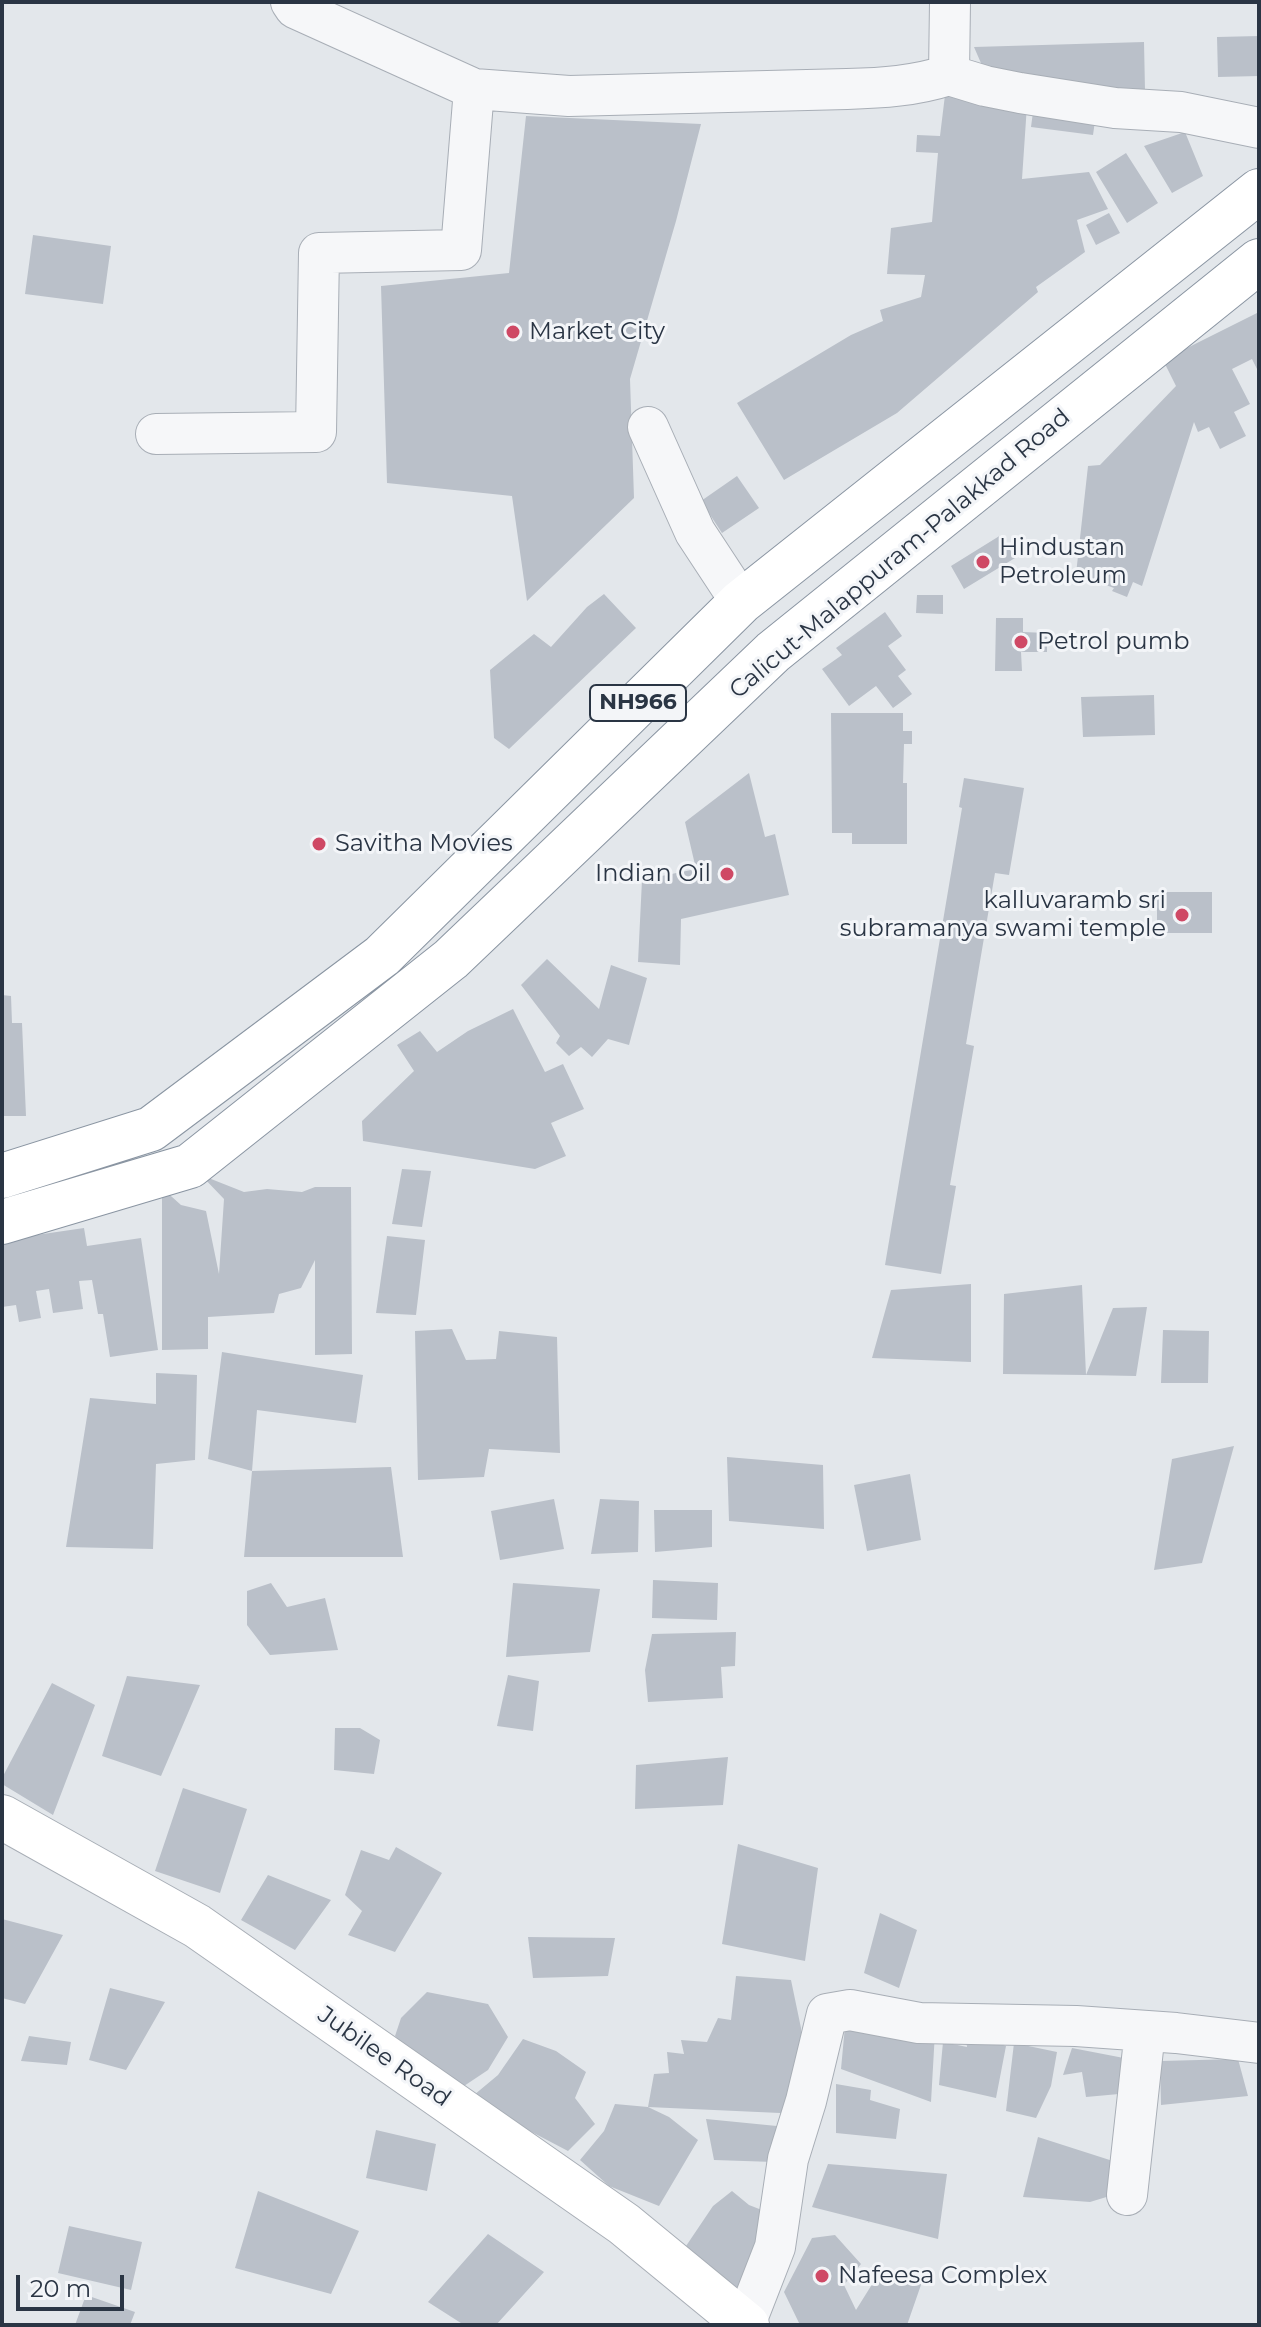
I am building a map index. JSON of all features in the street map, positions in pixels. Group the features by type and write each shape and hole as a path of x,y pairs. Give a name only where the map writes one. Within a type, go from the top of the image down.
{"main road":[{"name":"NH966","path":"2,1176 151,1129 382,956 741,602 1259,191"},
{"name":"Calicut-Malappuram-Palakkad Road","path":"2,1222 190,1166 451,959 773,652 1259,261"},
{"name":"Jubilee Road","path":"2,1817 197,1926 624,2224 746,2324"}],"street":[{"path":"291,2 295,8 474,89 569,96 835,90 925,83 949,75 1050,99 1115,108 1181,112 1259,128"},
{"path":"949,75 950,2"},
{"path":"156,434 316,432 319,253 461,250 474,89"},
{"path":"648,427 695,532 741,602"},
{"path":"746,2324 775,2247 788,2159 810,2087 827,2014 850,2010 919,2023 1076,2026 1259,2043"},
{"path":"1127,2195 1145,2031"}],"building":[{"path":"1259,36 1259,76 1218,77 1217,37"},
{"path":"1144,42 1145,90 1068,91 1068,80 987,77 974,47"},
{"path":"945,95 1027,105 1022,179 1089,172 1108,209 1077,220 1085,252 1036,287 1038,292 897,413 784,480 737,403 851,335 883,321 880,310 921,297 925,275 887,274 891,228 932,222 938,153 916,152 917,135 940,136"},
{"path":"1033,112 1095,121 1093,135 1031,127"},
{"name":"Market City","path":"526,116 701,124 630,379 634,498 527,601 512,496 387,483 381,286 509,273"},
{"path":"1185,132 1203,176 1172,193 1144,146"},
{"path":"1126,153 1158,203 1127,223 1096,172"},
{"path":"1109,213 1120,233 1096,245 1086,225"},
{"path":"33,235 111,246 103,304 25,294"},
{"path":"1259,312 1259,373 1252,359 1232,369 1250,404 1234,412 1246,436 1220,449 1209,427 1198,432 1194,422 1142,586 1133,582 1127,597 1112,591 1114,588 1076,574 1088,466 1100,465 1176,386 1163,360"},
{"path":"737,476 759,508 722,533 701,501"},
{"name":"Hindustan Petroleum","path":"1001,535 1015,558 964,589 951,566"},
{"path":"604,594 636,628 509,749 494,738 490,670 534,634 551,647 587,607"},
{"path":"917,595 943,595 943,614 916,613"},
{"path":"885,612 902,636 888,646 906,670 898,676 912,694 893,708 876,686 849,706 822,669 842,655 836,648"},
{"name":"Petrol pumb","path":"996,618 1023,618 1023,632 1047,633 1047,652 1021,652 1022,671 995,671"},
{"path":"1154,695 1155,735 1083,737 1081,697"},
{"path":"831,713 903,713 903,731 912,731 912,744 904,744 907,844 852,844 852,833 832,833"},
{"name":"Indian Oil","path":"749,773 765,837 775,834 789,895 681,919 680,965 638,962 642,880 696,869 685,822"},
{"path":"964,778 1024,788 1009,875 995,873 966,1044 974,1046 950,1185 956,1186 941,1274 885,1265 962,808 959,807"},
{"path":"1157,892 1212,892 1212,933 1157,933"},
{"path":"547,959 599,1009 611,965 647,978 629,1045 608,1039 592,1057 581,1047 569,1056 556,1043 560,1036 521,985"},
{"path":"2,995 11,996 12,1023 22,1023 26,1116 2,1116"},
{"path":"513,1009 545,1072 563,1064 584,1109 551,1123 566,1156 535,1169 363,1141 362,1121 414,1071 397,1045 420,1031 437,1052 468,1031"},
{"path":"402,1169 431,1171 422,1227 392,1224"},
{"path":"201,1175 244,1192 267,1189 302,1192 315,1187 351,1187 352,1354 315,1355 315,1260 301,1288 279,1294 274,1313 208,1317 208,1349 162,1350 162,1188 181,1205 206,1211 219,1274 224,1199"},
{"path":"84,1228 87,1246 141,1238 158,1350 110,1357 103,1314 98,1314 92,1280 79,1281 83,1309 53,1313 49,1289 36,1291 41,1318 19,1322 16,1305 2,1307 2,1240"},
{"path":"387,1236 425,1240 416,1315 376,1313"},
{"path":"971,1284 971,1362 872,1358 891,1290"},
{"path":"1082,1285 1086,1375 1003,1374 1004,1294"},
{"path":"1147,1307 1136,1376 1086,1375 1113,1308"},
{"path":"452,1329 466,1360 496,1359 499,1331 557,1337 560,1453 489,1449 484,1477 418,1480 415,1331"},
{"path":"1163,1330 1209,1331 1208,1383 1161,1383"},
{"path":"222,1352 363,1375 356,1423 257,1410 252,1471 208,1459"},
{"path":"156,1373 197,1375 195,1460 156,1464 153,1549 66,1547 90,1398 156,1404"},
{"path":"1234,1446 1202,1563 1154,1570 1172,1459"},
{"path":"727,1457 823,1465 824,1529 729,1521"},
{"path":"391,1467 403,1557 244,1557 252,1471"},
{"path":"910,1474 921,1540 867,1551 854,1485"},
{"path":"554,1499 564,1549 500,1560 491,1511"},
{"path":"600,1499 639,1501 638,1552 591,1554"},
{"path":"654,1510 712,1510 712,1547 655,1552"},
{"path":"653,1580 718,1583 717,1620 652,1618"},
{"path":"271,1583 287,1607 325,1598 338,1650 270,1655 247,1625 247,1591"},
{"path":"513,1583 600,1589 590,1652 506,1657"},
{"path":"736,1632 735,1666 721,1667 723,1698 648,1702 645,1670 652,1634"},
{"path":"508,1675 539,1681 533,1731 497,1726"},
{"path":"127,1676 200,1685 161,1776 102,1756"},
{"path":"52,1683 95,1705 53,1815 2,1784 2,1778"},
{"path":"335,1728 360,1728 380,1740 374,1774 334,1770"},
{"path":"728,1757 723,1805 635,1809 636,1765"},
{"path":"183,1788 247,1809 220,1893 155,1871"},
{"path":"738,1844 818,1868 805,1961 722,1944"},
{"path":"396,1847 442,1873 395,1952 348,1935 362,1911 345,1895 361,1850 389,1860"},
{"path":"268,1875 331,1900 295,1950 241,1920"},
{"path":"880,1913 917,1930 899,1988 864,1973"},
{"path":"2,1919 63,1935 25,2004 2,1998"},
{"path":"528,1937 615,1938 608,1976 533,1978"},
{"path":"736,1976 791,1980 801,2028 802,2114 648,2107 654,2074 669,2073 667,2052 684,2054 681,2040 707,2042 718,2018 731,2020"},
{"path":"110,1988 165,2002 126,2070 89,2060"},
{"path":"427,1992 488,2004 508,2037 488,2070 461,2088 424,2066 395,2036 401,2018"},
{"path":"845,2026 935,2032 931,2102 841,2069"},
{"path":"965,2032 1006,2046 996,2098 939,2085 943,2042 967,2047"},
{"path":"29,2036 71,2042 67,2065 21,2061"},
{"path":"523,2039 556,2051 586,2072 575,2098 595,2124 568,2151 526,2129 474,2095 498,2075"},
{"path":"1014,2043 1057,2052 1051,2086 1036,2118 1006,2111"},
{"path":"1072,2048 1129,2059 1130,2093 1086,2097 1082,2072 1063,2075"},
{"path":"1238,2059 1248,2096 1161,2105 1160,2061"},
{"path":"836,2084 871,2090 870,2100 900,2109 896,2139 836,2133"},
{"path":"615,2104 648,2107 669,2117 698,2140 659,2206 609,2186 580,2160 604,2131"},
{"path":"706,2119 797,2128 774,2162 714,2160"},
{"path":"376,2130 436,2144 427,2191 366,2178"},
{"path":"1038,2137 1116,2162 1113,2195 1090,2202 1023,2197"},
{"path":"828,2164 947,2174 938,2239 812,2207"},
{"path":"258,2191 359,2231 331,2294 235,2268"},
{"path":"732,2191 749,2205 772,2214 731,2302 682,2252 713,2206"},
{"path":"69,2226 142,2242 131,2290 58,2273"},
{"path":"488,2234 544,2272 496,2325 464,2325 428,2302"},
{"name":"Nafeesa Complex","path":"835,2235 861,2264 844,2285 856,2310 881,2270 922,2282 907,2325 800,2325 784,2292 812,2238"},
{"path":"86,2295 135,2312 130,2325 75,2325"}],"place":[{"name":"Market City","path":"513,332"},
{"name":"Hindustan Petroleum","path":"983,562"},
{"name":"Petrol pumb","path":"1021,642"},
{"name":"Savitha Movies","path":"319,844"},
{"name":"Indian Oil","path":"727,874"},
{"name":"kalluvaramb sri subramanya swami temple","path":"1182,915"},
{"name":"Nafeesa Complex","path":"822,2276"}]}
